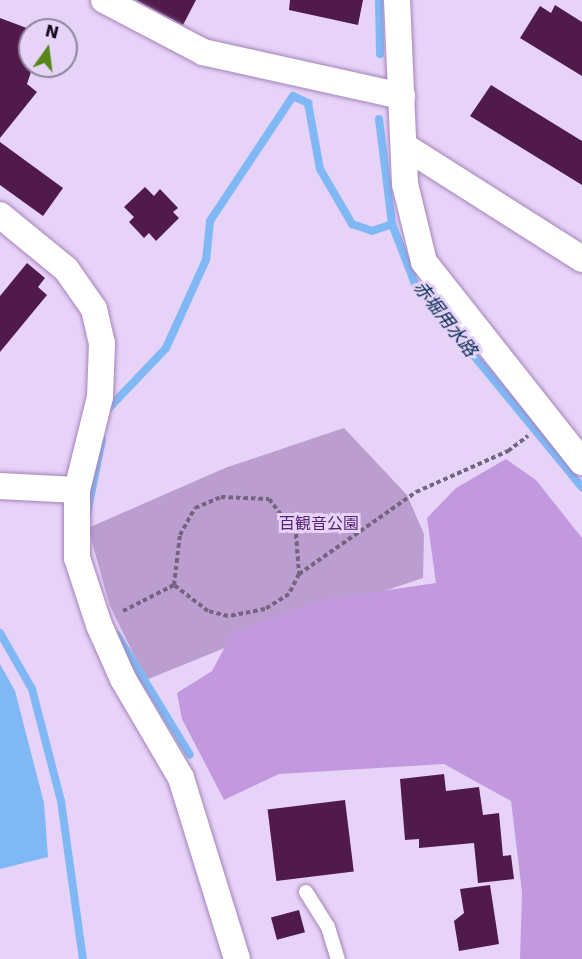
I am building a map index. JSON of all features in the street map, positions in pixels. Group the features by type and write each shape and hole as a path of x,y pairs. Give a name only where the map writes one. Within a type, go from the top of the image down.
{"street":[{"path":"104,0 203,51 402,96"},
{"path":"397,0 404,146 410,214 424,262 582,462"},
{"path":"404,146 582,259"},
{"path":"0,215 66,269 94,309 102,343 100,397 77,490 77,558 99,625 123,679 182,778 237,959"},
{"path":"0,486 77,490"}],"lane":[{"path":"306,892 328,927 338,959"}],"path":[{"path":"174,585 208,611 248,615 289,594 299,574 416,492 508,451 548,421"},
{"path":"174,585 180,535 195,508 240,494 269,499 285,514 296,534 299,574"},
{"path":"99,625 174,585"}],"green space":[{"name":"百観音公園","path":"344,428 407,495 424,534 423,578 276,627 146,680 110,606 88,528 225,468"}],"shaded area":[{"path":"506,459 536,480 582,538 582,959 520,959 522,892 511,801 444,764 279,774 224,800 182,719 177,693 212,671 233,632 321,600 436,583 427,518 456,488"}],"water":[{"path":"0,664 15,691 44,803 48,857 0,869"}],"building":[{"path":"136,0 196,0 183,25"},
{"path":"290,0 363,0 358,25 289,10"},
{"path":"555,5 582,22 582,76 520,38 540,6 551,13"},
{"path":"0,18 18,25 18,78 29,78 27,84 37,92 0,138"},
{"path":"491,85 582,141 582,185 470,116"},
{"path":"0,142 63,188 43,216 0,185"},
{"path":"145,187 154,196 160,189 178,208 173,212 179,218 156,241 149,233 144,238 129,222 134,217 124,207"},
{"path":"27,263 45,278 38,287 47,295 0,352 0,296"},
{"path":"444,774 446,791 479,787 483,815 499,813 503,856 511,855 514,879 478,883 474,843 419,848 419,839 405,840 400,779"},
{"path":"345,800 354,871 276,881 268,810"},
{"path":"490,885 499,944 459,951 454,921 464,913 460,889"},
{"path":"299,910 305,932 277,940 271,918"}],"waterway":[{"name":"赤堀用水路","path":"379,0 380,54"},
{"path":"108,409 166,348 206,260 210,221 293,96 308,103 320,169 352,224 372,231 392,224"},
{"name":"赤堀用水路","path":"379,119 392,224 415,284 582,487"},
{"path":"87,514 102,439"},
{"path":"0,633 32,689 61,801 83,959"},
{"path":"117,635 190,755"}]}
